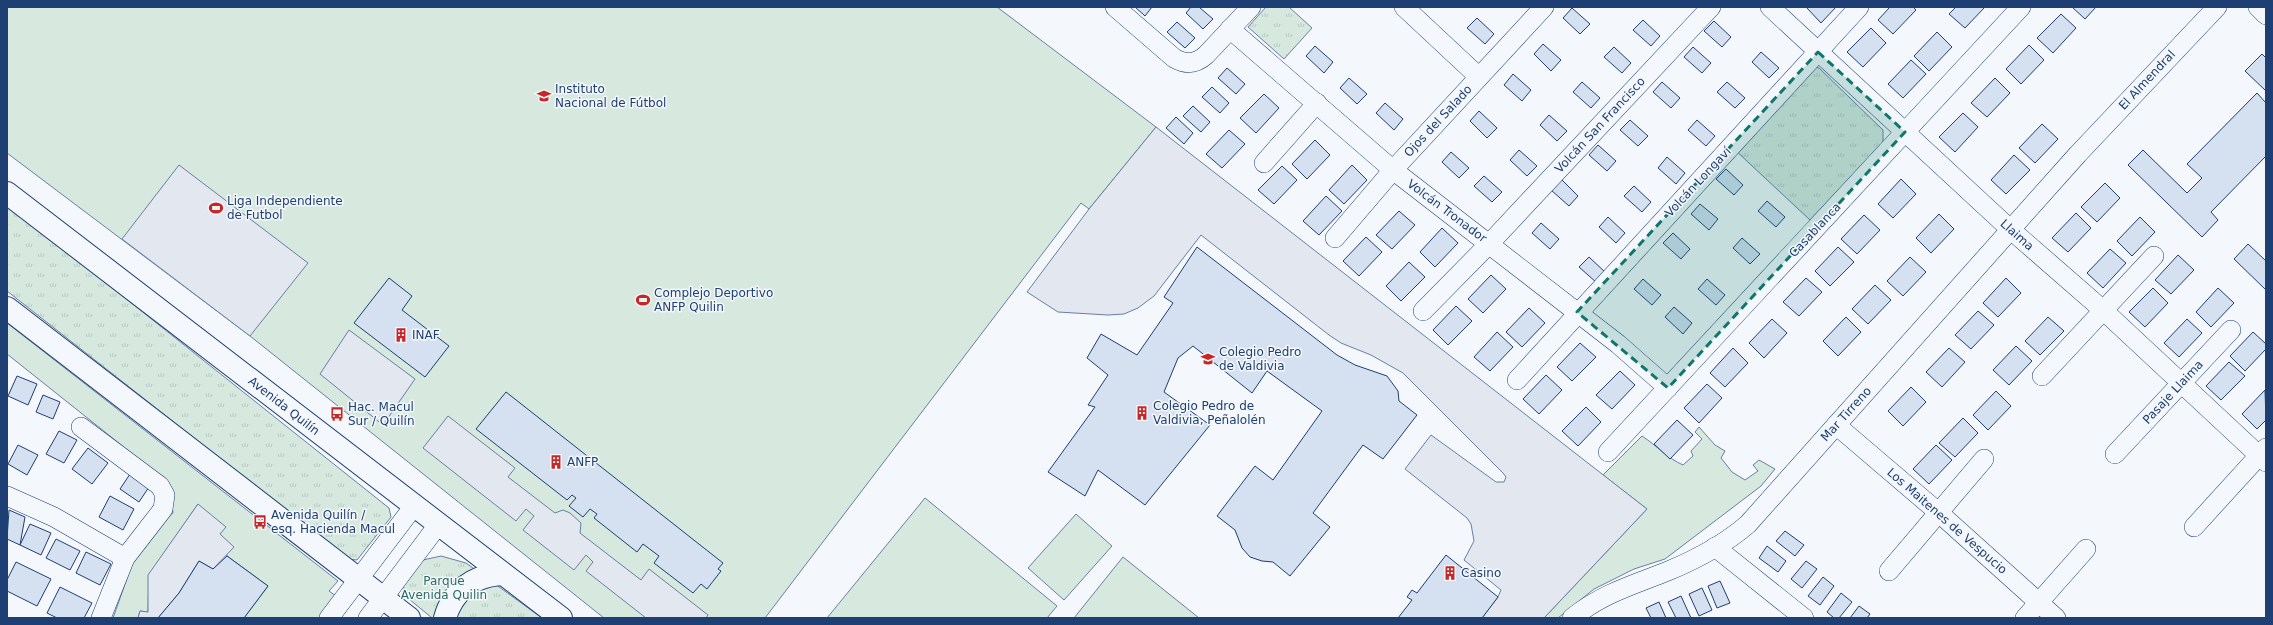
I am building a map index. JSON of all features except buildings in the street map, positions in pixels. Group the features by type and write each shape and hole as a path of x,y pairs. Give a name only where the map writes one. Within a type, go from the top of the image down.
{"main road":[{"name":"Avenida Quilín","path":"7,193 501,574 561,618"},
{"path":"7,308 409,618"},
{"path":"445,618 453,599 466,585 483,576 501,574"}],"street":[{"path":"1115,7 1174,58 1191,63 1202,60 1251,7"},
{"path":"1404,7 1479,77"},
{"name":"Ojos del Salado","path":"1335,238 1393,170 1544,7"},
{"name":"Volcán San Francisco","path":"1423,311 1489,244 1711,7"},
{"name":"Llaima","path":"1770,7 2010,229 2103,310 2181,383 2264,455"},
{"path":"1818,52 1859,7"},
{"name":"Casablanca","path":"1608,452 2021,7"},
{"name":"El Almendral","path":"2078,154 2217,7"},
{"path":"2258,7 2266,14"},
{"name":"Volcán Tronador","path":"1230,29 1393,170 1577,312 1631,355 1668,388"},
{"name":"Volcán Longaví","path":"1517,380 1577,312 1818,52"},
{"path":"1264,163 1317,103"},
{"name":"Mar Tirreno","path":"1572,618 1594,602 1616,590 1669,571 1715,547 1748,524 2078,154"},
{"path":"2042,376 2154,256"},
{"name":"Pasaje Llaima","path":"2115,454 2231,330"},
{"name":"Los Maitenes de Vespucio","path":"1836,425 1938,512 2056,618"},
{"path":"81,427 160,486 165,495 163,509 125,558 101,618"},
{"path":"2194,527 2264,455"},
{"path":"1889,571 1984,459"},
{"path":"7,496 54,517 125,558"},
{"path":"329,618 414,506"},
{"path":"368,618 438,525"},
{"path":"1715,547 1804,618"},
{"path":"2025,618 2086,549"}],"highlighted area":[{"path":"1818,52 1905,132 1668,388 1577,312"}],"green space":[{"name":"Complejo Deportivo ANFP Quilin","path":"7,7 997,7 1156,127 1089,209 1081,203 765,618 604,618 250,336 7,153"},
{"path":"1266,7 1289,7 1312,28 1284,59 1248,27"},
{"path":"1811,66 1819,68 1883,130 1883,142 1810,220 1734,149"},
{"path":"7,204 389,508 391,517 357,560 348,559 7,291"},
{"path":"7,323 338,581 329,591 340,599 325,618 244,618 268,586 227,556 220,533 198,504 149,575 148,612 140,611 138,618 113,618 135,556 155,525 173,513 169,483 7,354"},
{"path":"1699,427 1715,445 1725,451 1721,458 1732,472 1745,480 1758,471 1753,465 1759,460 1775,469 1761,486 1665,559 1634,569 1594,589 1558,618 1544,618 1647,509 1603,475 1642,436 1672,459 1683,465 1693,456 1691,451 1702,439 1695,432"},
{"path":"925,498 1057,606 1047,618 827,618"},
{"path":"1076,514 1112,546 1064,600 1028,568"},
{"name":"Parque Avenida Quilin","path":"441,556 466,563 542,618 432,618 409,599 405,594 403,584 423,560"},
{"path":"1123,557 1199,618 1074,618"}],"shaded area":[{"path":"1156,127 1647,509 1544,618 1482,618 1498,597 1501,590 1464,560 1474,541 1471,524 1467,518 1405,469 1431,435 1496,482 1504,482 1506,477 1503,473 1403,373 1371,355 1341,343 1329,335 1201,235 1154,296 1138,308 1124,314 1108,315 1058,312 1027,292 1089,209"},
{"path":"179,165 308,263 250,336 122,239"},
{"path":"349,330 415,379 383,425 320,374"},
{"path":"448,416 515,468 508,477 555,513 563,510 570,513 581,523 580,533 641,580 649,569 708,615 706,618 646,618 586,571 593,562 586,555 574,570 523,530 534,516 526,509 516,521 423,448"},
{"path":"198,504 226,527 220,534 234,547 213,569 199,561 179,593 158,618 138,618 140,611 148,612 148,575"}],"place":[{"name":"Instituto Nacional de Fútbol","path":"544,96"},
{"name":"Liga Independiente de Futbol","path":"216,208"},
{"name":"Complejo Deportivo ANFP Quilin","path":"643,300"},
{"name":"INAF","path":"401,335"},
{"name":"Colegio Pedro de Valdivia","path":"1208,359"},
{"name":"Colegio Pedro de Valdivia, Peñalolén","path":"1142,413"},
{"name":"Hac. Macul Sur / Quilín","path":"337,414"},
{"name":"ANFP","path":"556,462"},
{"name":"Avenida Quilín / esq. Hacienda Macul","path":"260,522"},
{"name":"Casino","path":"1450,573"}]}
